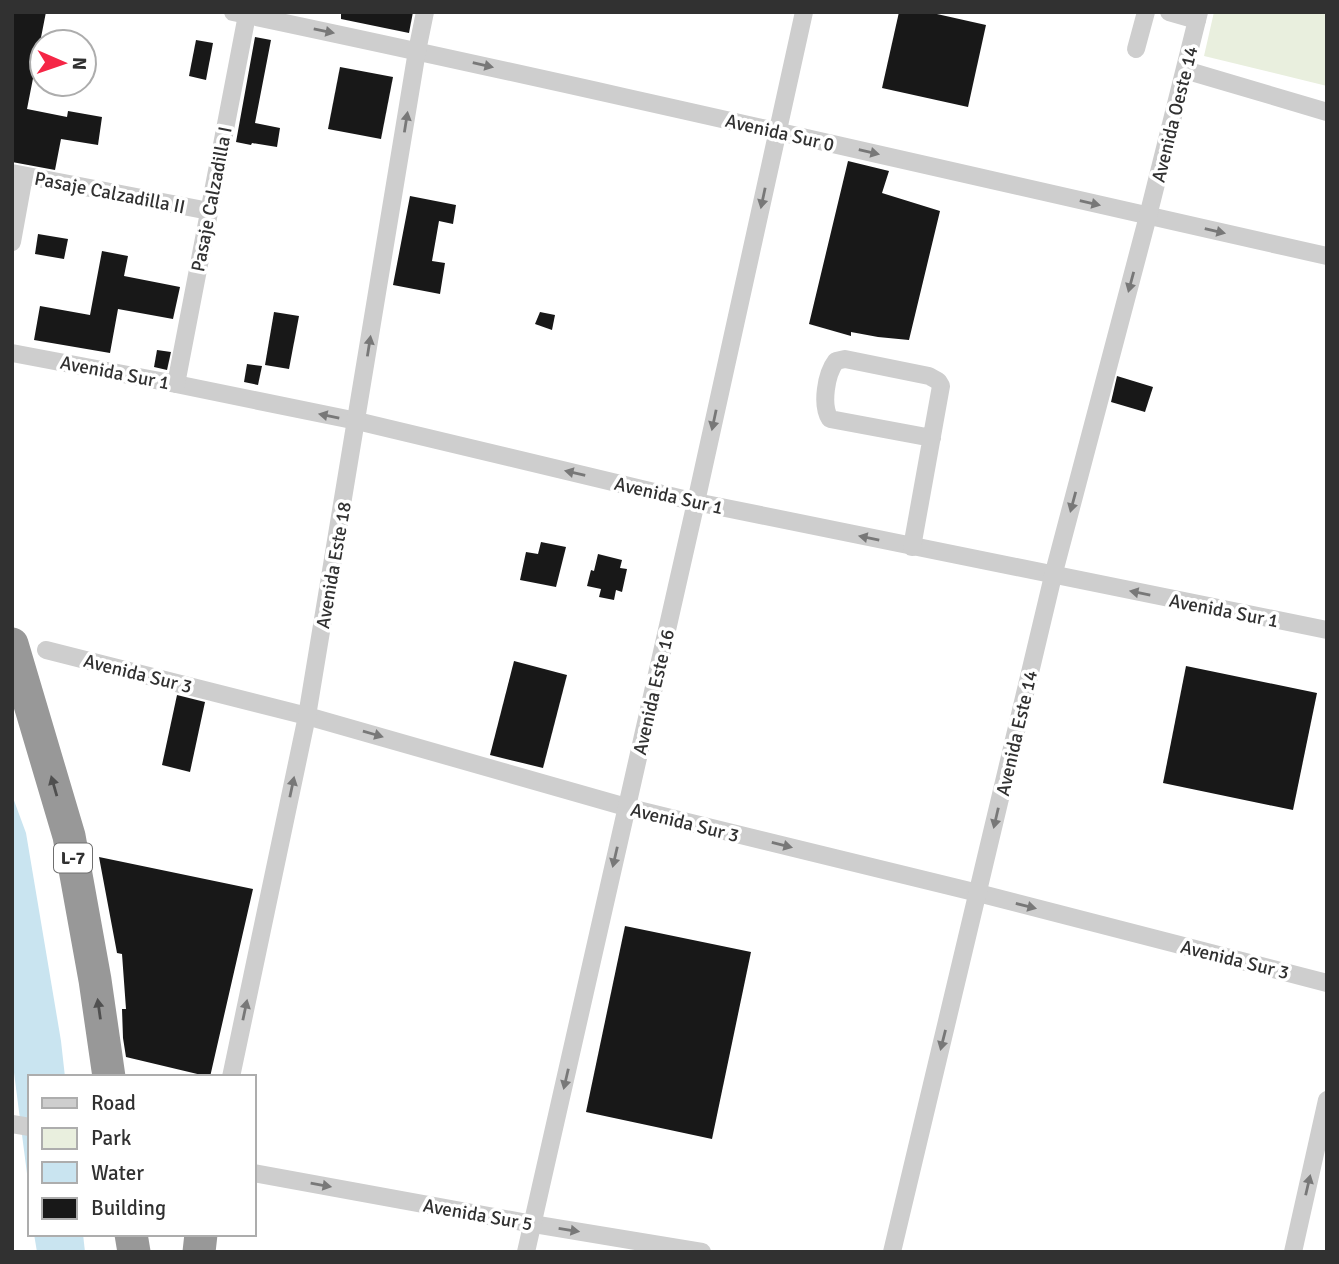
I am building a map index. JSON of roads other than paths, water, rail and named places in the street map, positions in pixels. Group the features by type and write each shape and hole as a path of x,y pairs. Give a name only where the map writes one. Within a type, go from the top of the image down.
{"highway":[{"name":"L-7","path":"12,644 69,836 109,1075"}],"street":[{"name":"Avenida Este 18","path":"230,1075 307,716 425,12"},
{"name":"Avenida Este 16","path":"526,1252 804,12"},
{"path":"1136,49 1146,12"},
{"path":"1169,12 1198,16"},
{"name":"Avenida Sur 0","path":"240,14 778,131 1327,256"},
{"name":"Pasaje Calzadilla I","path":"176,384 209,211 240,14"},
{"name":"Avenida Oeste 14","path":"1148,216 1198,16"},
{"path":"1185,71 1327,112"},
{"path":"12,242 18,175"},
{"name":"Pasaje Calzadilla II","path":"18,175 209,211"},
{"name":"Avenida Este 14","path":"892,1252 1054,576 1148,216"},
{"name":"Avenida Sur 1","path":"12,352 357,421 696,502 1327,630"},
{"path":"912,547 932,438 941,386 929,376 845,359 836,360 831,368 827,387 825,411 830,419 932,438"},
{"name":"Avenida Sur 3","path":"46,650 307,716 626,807 978,893 1327,983"},
{"path":"1293,1252 1327,1100"},
{"name":"Avenida Sur 5","path":"256,1172 533,1224 702,1252"}],"water":[{"path":"12,795 26,833 65,1075 28,1075 28,1181 12,1057"},
{"path":"34,1236 83,1236 85,1252 37,1252"}]}
